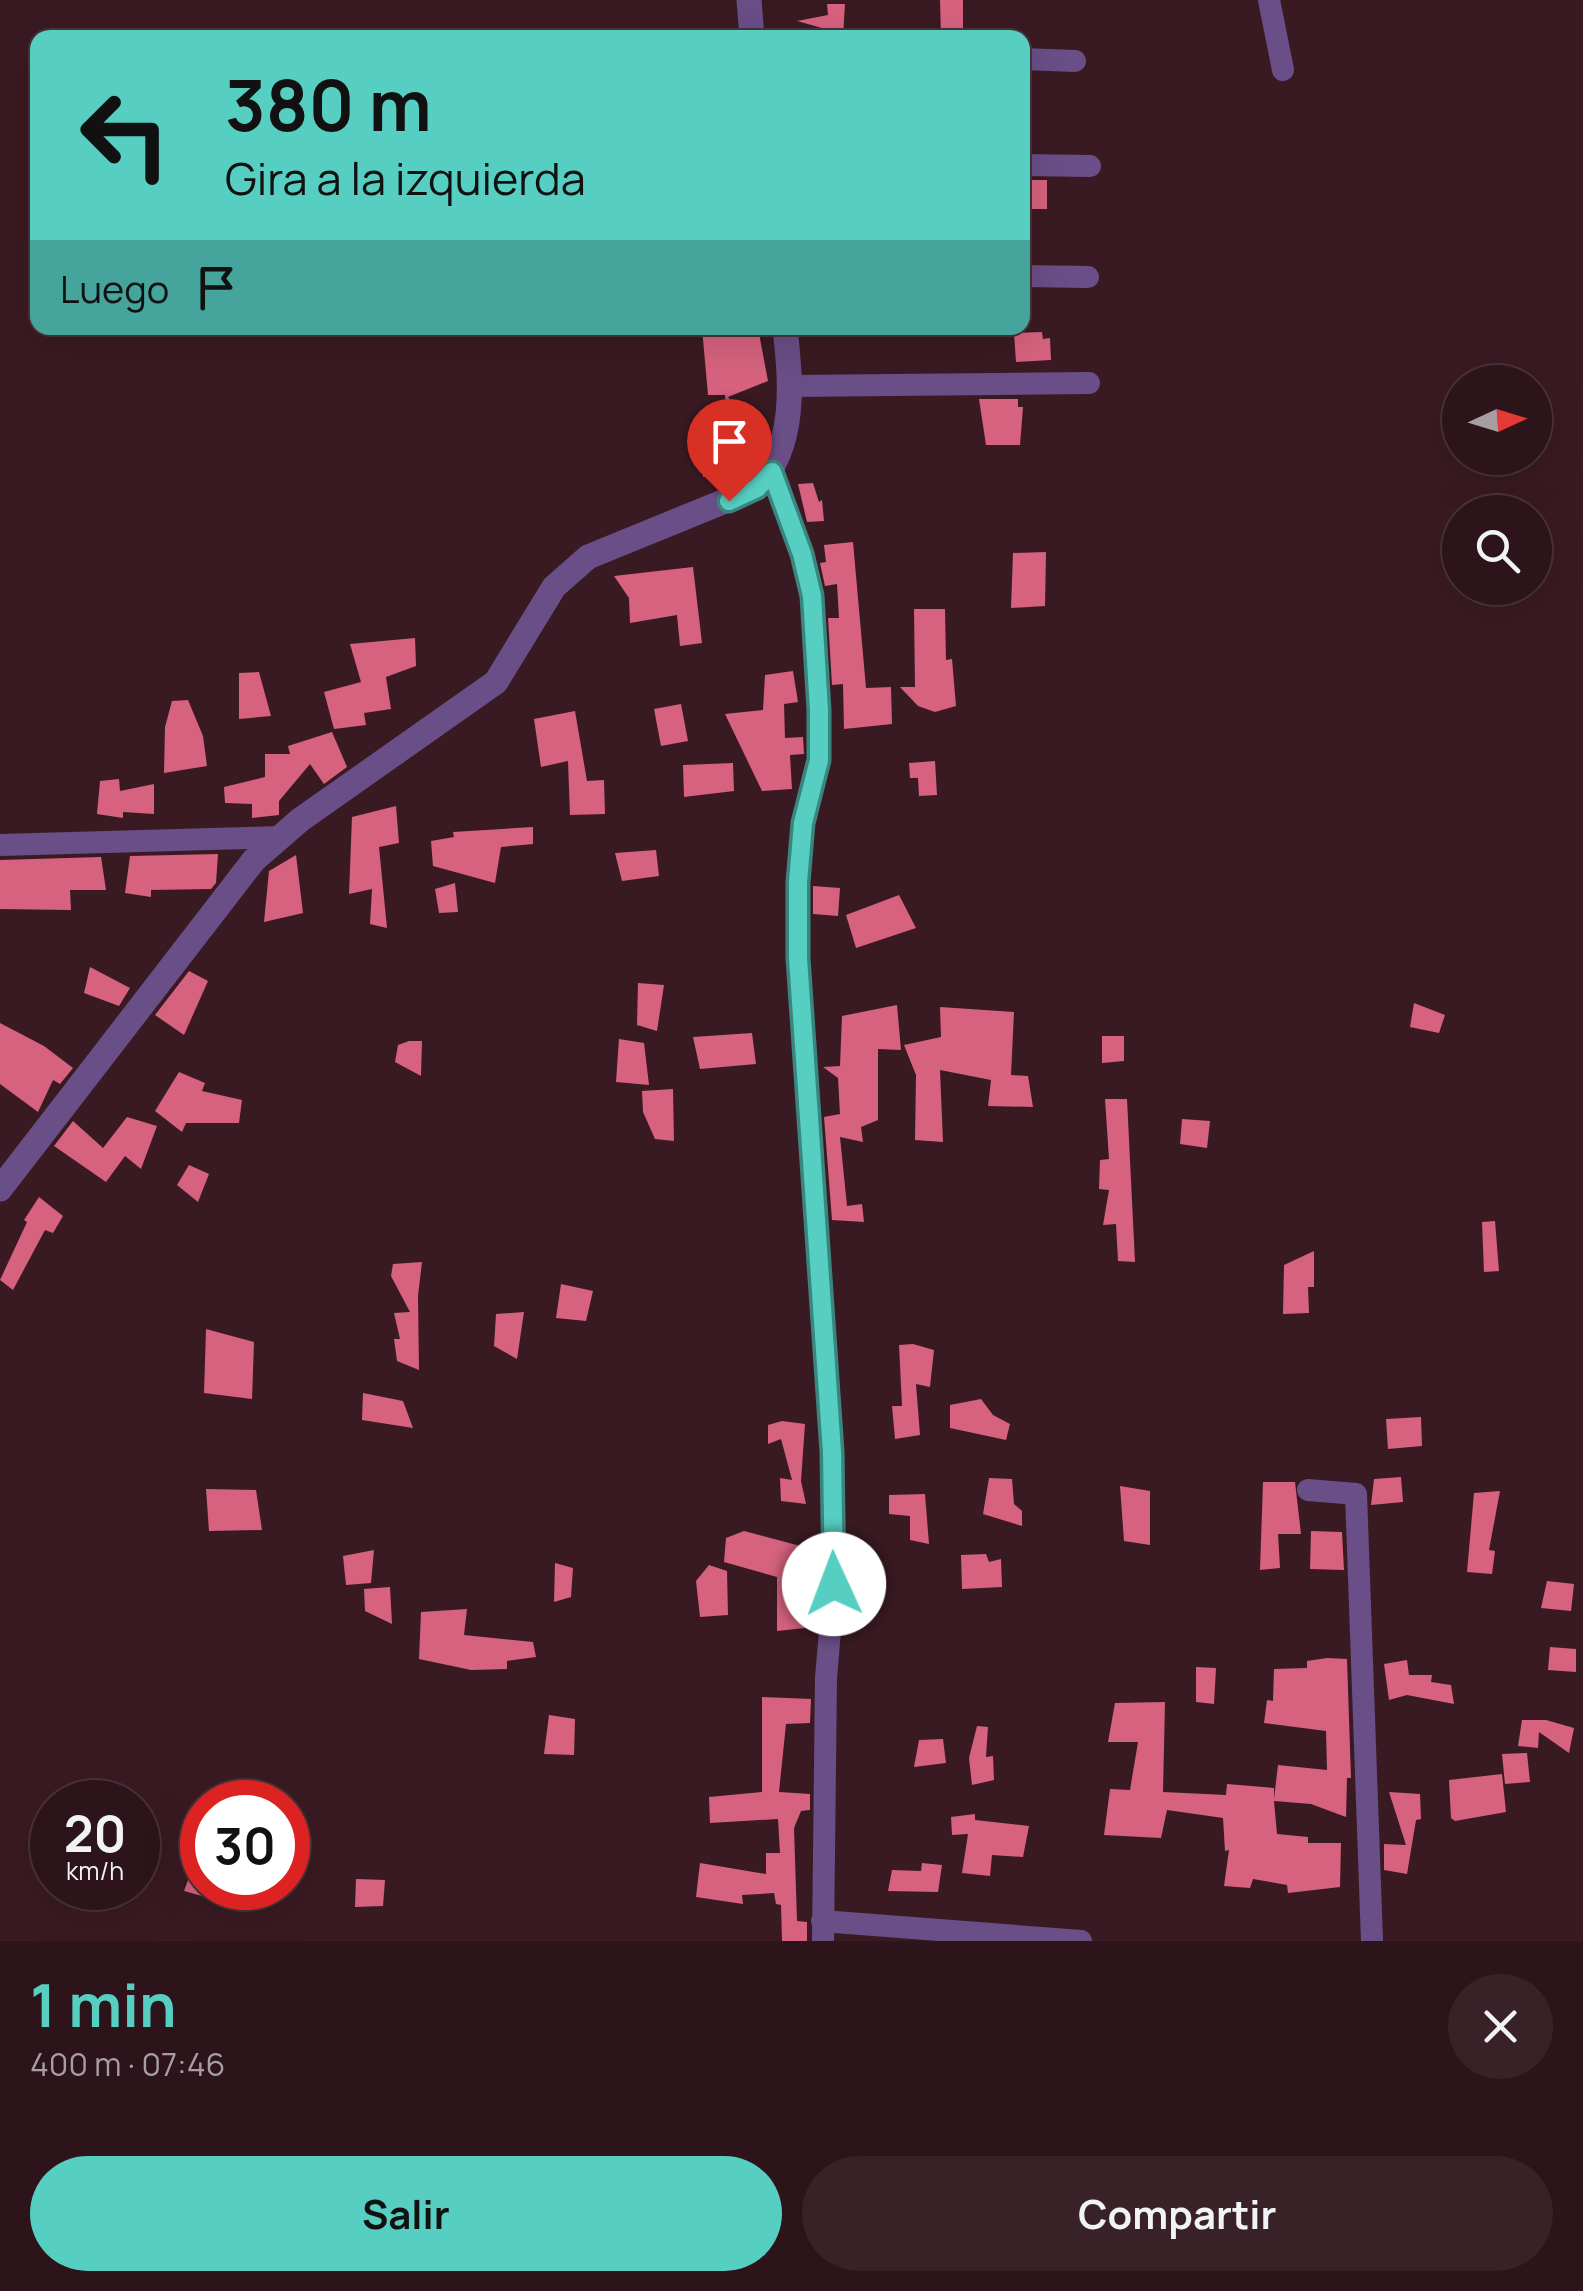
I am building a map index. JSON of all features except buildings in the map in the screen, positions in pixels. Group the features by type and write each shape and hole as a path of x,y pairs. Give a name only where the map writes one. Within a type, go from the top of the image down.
{"street":[{"path":"749,0 751,30"},
{"path":"1268,0 1283,70"},
{"path":"1030,60 1075,61"},
{"path":"1030,165 1090,166"},
{"path":"1030,276 1088,277"},
{"path":"0,1189 254,860 496,682 554,586 571,568 588,556 757,488 772,472 780,454 791,386 786,335"},
{"path":"791,386 1089,383"},
{"path":"772,472 802,554 812,596 819,710 819,760 803,823 798,882 798,958 832,1452 834,1584 826,1678 822,1931 1081,1941"},
{"path":"0,845 280,838"},
{"path":"1308,1490 1356,1494 1372,1941"}],"route":[{"path":"729,501 757,488 772,472 802,554 812,596 819,760 803,823 798,958 832,1452 834,1584"}]}
